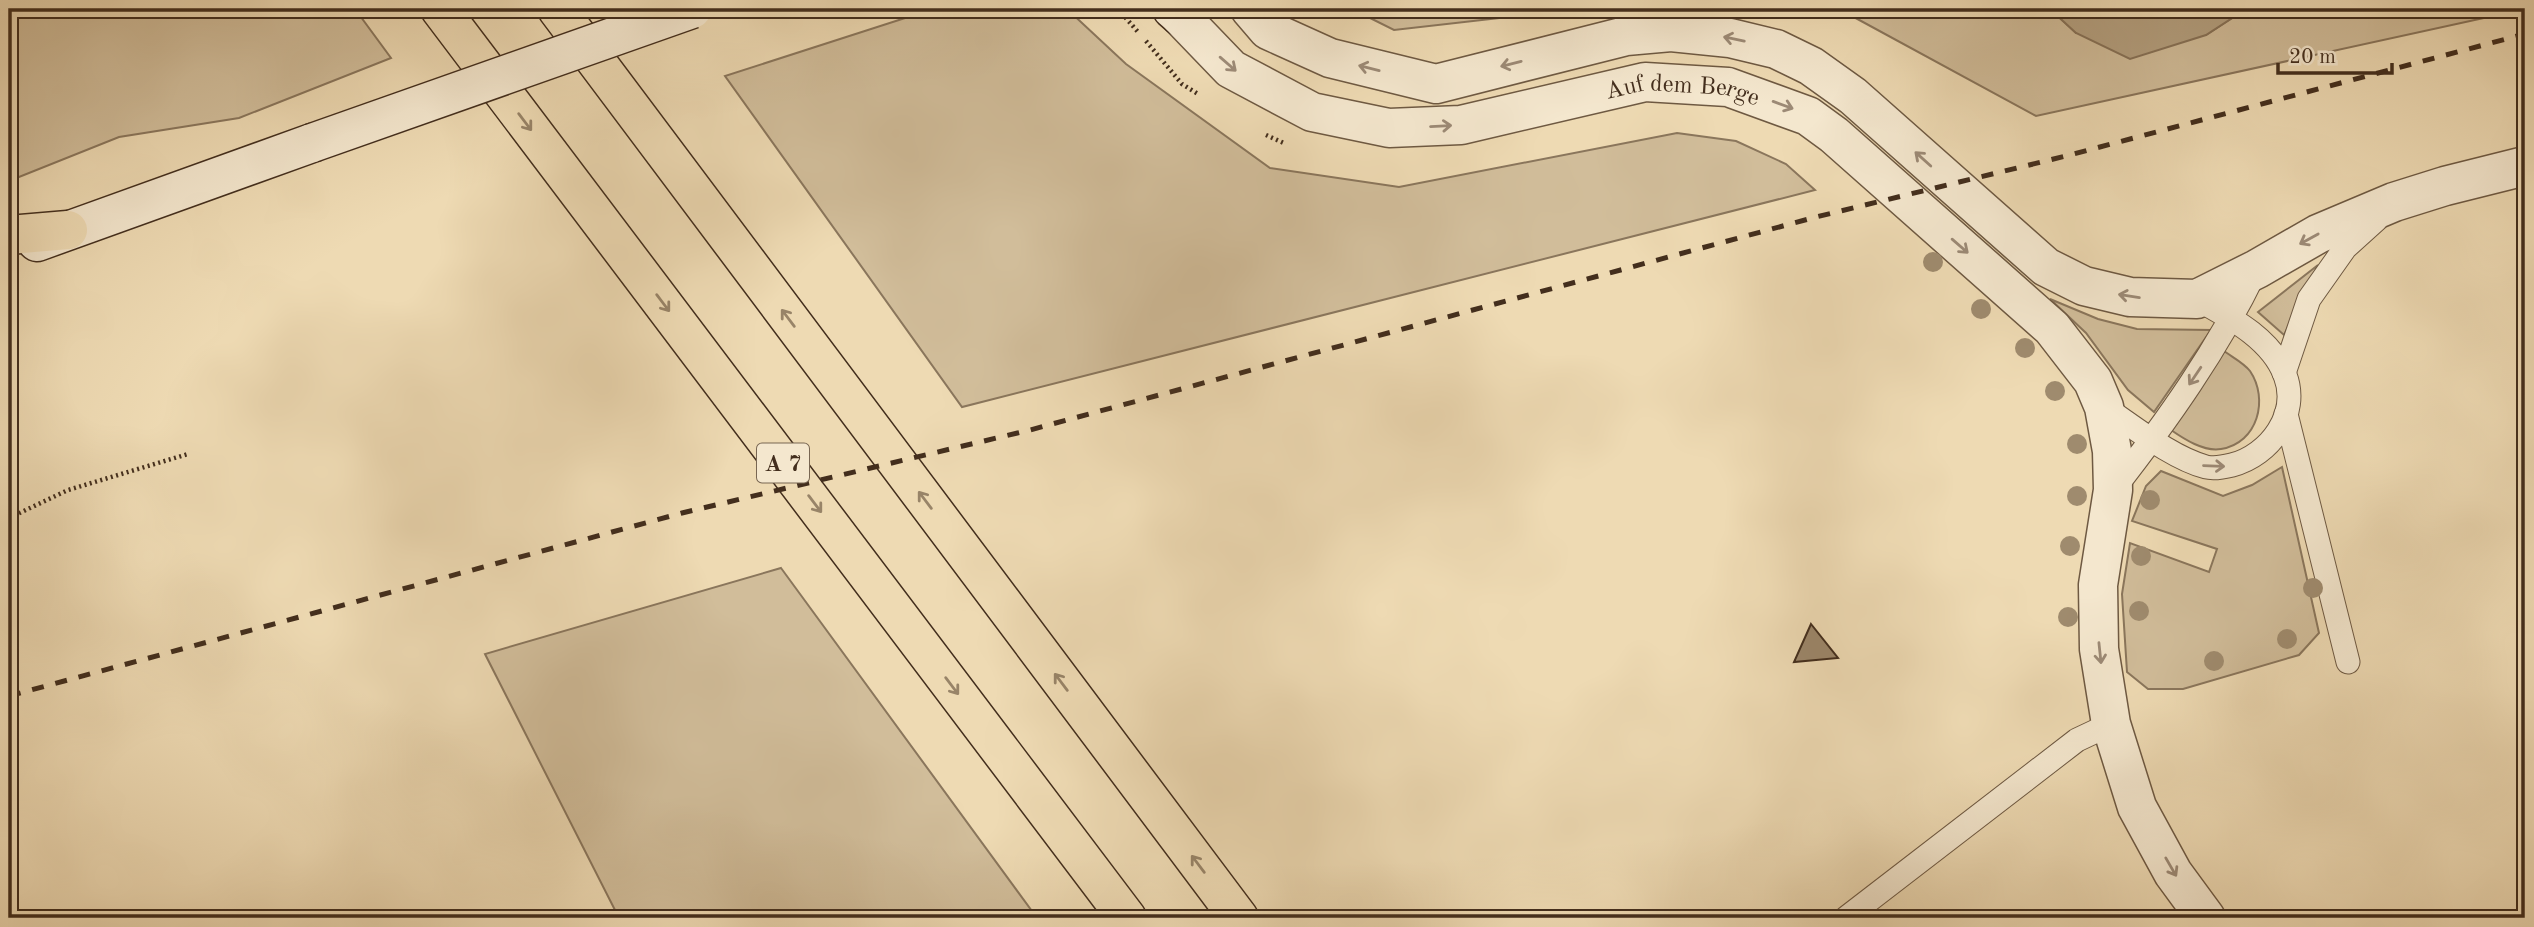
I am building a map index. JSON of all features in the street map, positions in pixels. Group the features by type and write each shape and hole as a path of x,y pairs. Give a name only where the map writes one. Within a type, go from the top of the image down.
{"highway":[{"name":"A 7","path":"440,9 1127,918"},
{"path":"557,9 1239,918"},
{"path":"9,235 68,230"}],"street":[{"path":"9,253 692,9"},
{"path":"1250,9 1268,30 1330,58 1436,84 1626,36 1671,32 1730,38 1776,49 1811,66 1853,96 2046,267 2084,286 2130,297 2197,299 2318,234 2394,202 2525,166"},
{"name":"Auf dem Berge","path":"1177,11 1231,69 1312,112 1389,128 1461,125 1645,82 1728,87 1808,116 1834,135 2052,328 2093,381 2104,407 2112,450 2113,490 2098,585 2099,649 2111,724 2137,807 2173,873 2206,918"}],"lane":[{"path":"2284,373 2309,299 2345,248 2394,202"},
{"path":"2113,490 2153,439 2232,319 2257,269"},
{"path":"2197,299 2232,319 2261,342 2284,373 2288,388 2286,414 2348,662"},
{"path":"2104,407 2185,458 2207,468 2222,468 2259,454 2276,437 2286,414"},
{"path":"1846,918 2077,740 2111,724"}],"path":[{"path":"1118,9 1182,84 1203,97"},
{"path":"1257,130 1279,142 1292,145"},
{"path":"9,518 68,490 188,454"},
{"path":"2514,918 2525,915"}],"shaded area":[{"path":"9,9 355,9 391,58 239,118 119,137 9,181"},
{"path":"933,9 1067,9 1126,64 1270,168 1399,187 1677,133 1736,141 1786,164 1815,190 962,407 725,76"},
{"path":"1352,9 1579,9 1394,30"},
{"path":"1839,9 2050,9 2076,33 2206,35 2246,9 2525,9 2036,116"},
{"path":"2050,9 2246,9 2206,35 2130,59 2076,33"},
{"path":"2318,265 2284,335 2258,312"},
{"path":"2050,299 2098,319 2137,329 2211,330 2154,412 2128,390 2086,333"},
{"path":"2224,351 2250,371 2256,382 2259,406 2251,429 2244,438 2221,449 2208,449 2171,430"},
{"path":"2282,467 2319,633 2299,655 2183,689 2148,689 2127,672 2122,594 2130,543 2209,572 2217,549 2132,521 2146,486 2161,471 2223,496 2252,485"},
{"path":"781,568 1037,918 619,918 485,654"}],"building":[{"path":"1811,624 1838,658 1794,662"}],"railway":[{"path":"9,696 682,513 1030,430 1816,217 2066,156 2525,34"}]}
